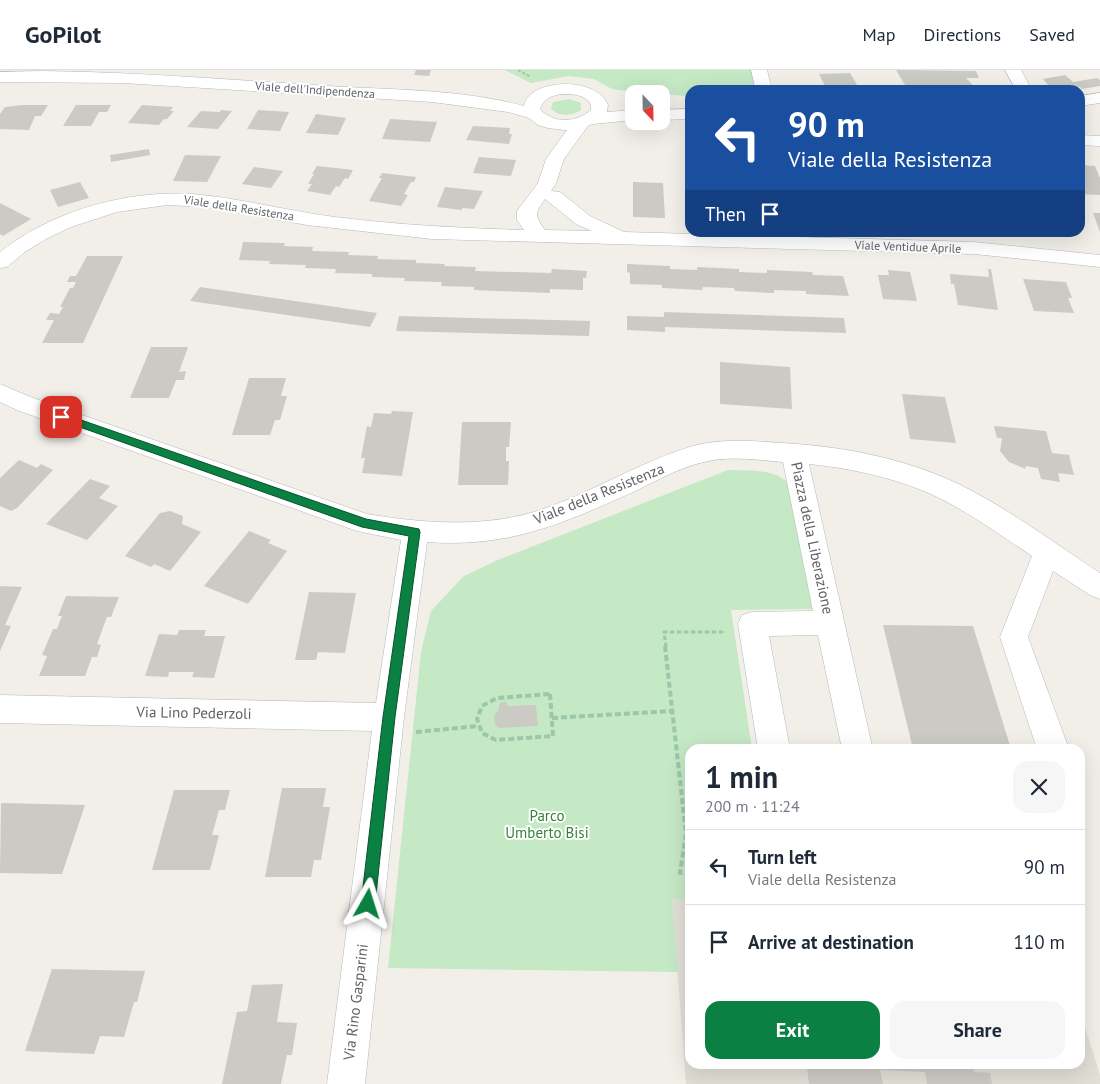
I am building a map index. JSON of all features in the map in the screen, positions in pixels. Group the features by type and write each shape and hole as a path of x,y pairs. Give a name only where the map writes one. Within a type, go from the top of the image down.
{"street":[{"path":"759,70 763,85"},
{"path":"1014,70 1022,85"},
{"name":"Viale dell'Indipendenza","path":"0,77 85,76 177,80 453,99 512,108 565,125 587,121"},
{"name":"Viale dell'Indipendenza","path":"0,85 177,80"},
{"name":"Viale dell'Indipendenza","path":"453,99 540,95 553,90 569,89 590,94 598,101"},
{"path":"540,95 532,104 538,117 548,126 555,158"},
{"path":"1085,100 1100,98"},
{"path":"546,192 557,217 556,221 538,236 527,220 527,211 546,192 555,158 600,109 598,101 625,103"},
{"path":"670,111 685,114"},
{"path":"670,115 685,114"},
{"path":"587,121 625,116"},
{"path":"1085,140 1100,141"},
{"name":"Viale della Resistenza","path":"432,233 505,214 546,192"},
{"name":"Viale Ventidue Aprile","path":"546,192 584,220 626,239"},
{"name":"Viale della Resistenza","path":"0,262 28,240 74,219 112,208 160,200 191,200 316,220 432,233 538,236"},
{"name":"Viale Ventidue Aprile","path":"538,236 974,248 1100,261"},
{"name":"Viale della Resistenza","path":"0,392 25,404 366,524 415,532 449,533 506,529 554,516 676,463 708,452 733,450 794,453 866,463 909,476 953,493 1100,587"},
{"name":"Piazza della Liberazione","path":"794,453 856,744"},
{"name":"Via Rino Gasparini","path":"346,1084 388,726 415,532"},
{"path":"1047,552 1014,637 1051,744"},
{"name":"Piazza della Liberazione","path":"753,632 752,624 830,623"},
{"path":"753,632 773,744"},
{"name":"Via Lino Pederzoli","path":"0,709 388,726"}],"path":[{"path":"685,825 664,632 753,632"},
{"path":"550,694 552,718 553,736 496,740 485,735 478,726 477,719 482,706 497,698 550,694"},
{"path":"552,718 672,711"},
{"path":"388,726 478,726"},
{"path":"685,840 680,873 685,872"}],"shaded area":[{"path":"672,899 685,899 685,1069 1085,1069 1085,1027 1100,1075 1100,1084 686,1084"}],"green space":[{"path":"505,70 751,70 753,85 685,85 685,96 670,95 670,85 625,85 625,91 612,89 594,79 569,76 531,83"},
{"path":"570,99 581,103 581,110 566,115 554,112 551,109 553,102"},
{"name":"Parco Umberto Bisi","path":"728,470 760,471 778,476 786,481 797,499 812,609 731,610 751,744 685,744 685,899 672,899 678,972 388,968 421,652 431,611 464,576 498,560"}],"building":[{"path":"416,70 431,70 429,76 414,75"},
{"path":"896,70 976,71 979,78 966,78 973,85 905,85"},
{"path":"850,73 857,85 824,85 819,74"},
{"path":"1065,75 1073,82 1097,78 1100,80 1100,86 1085,88 1085,85 1048,85 1043,79"},
{"path":"48,105 41,116 35,116 29,130 0,129 0,114 5,107"},
{"path":"76,105 111,105 107,112 99,112 91,126 63,126"},
{"path":"142,105 173,107 170,111 174,111 159,125 128,123"},
{"path":"221,110 232,111 218,129 187,127 201,111 220,112"},
{"path":"258,110 289,112 280,131 247,129"},
{"path":"316,114 346,118 338,135 306,133"},
{"path":"390,119 437,122 430,142 382,139"},
{"path":"473,126 510,128 509,134 512,134 509,144 466,140"},
{"path":"149,149 150,155 111,162 110,155"},
{"path":"185,155 221,156 207,182 173,181"},
{"path":"479,157 516,160 511,176 473,173"},
{"path":"1085,165 1095,166 1100,178 1100,195 1085,194"},
{"path":"317,166 353,170 348,179 345,178 339,187 336,186 330,195 307,191 312,184 308,184"},
{"path":"254,167 283,171 271,188 242,184"},
{"path":"382,173 416,177 404,194 408,195 401,206 369,201 382,178 379,178"},
{"path":"80,182 89,198 58,207 50,190"},
{"path":"633,182 663,183 665,218 633,217"},
{"path":"445,187 483,191 474,209 462,208 462,210 437,207"},
{"path":"0,203 31,219 3,236 0,234"},
{"path":"1093,213 1100,213 1100,232"},
{"path":"243,242 285,243 284,246 313,247 312,251 349,252 348,255 378,256 377,259 416,260 416,263 476,267 475,271 551,273 552,269 587,271 586,278 583,278 583,290 550,289 550,293 474,290 474,287 441,286 442,282 404,281 405,278 372,277 372,274 335,273 336,269 305,268 306,265 269,264 270,261 239,260"},
{"path":"87,256 123,256 83,343 42,343 54,320 46,320 50,313 59,314 63,307 60,307 70,288 73,288 76,282 67,282 70,276 76,276"},
{"path":"627,264 670,266 670,269 697,270 697,267 739,269 739,272 767,273 767,270 812,272 813,275 843,276 849,296 806,294 806,291 774,290 774,293 735,291 734,288 703,287 702,290 662,288 662,285 630,284 630,273 627,272"},
{"path":"988,269 991,269 998,310 958,305 954,284 951,284 950,274 989,277"},
{"path":"888,270 910,272 917,301 883,299 878,275 889,275"},
{"path":"1023,279 1066,282 1072,298 1068,298 1074,313 1034,311"},
{"path":"200,287 377,313 370,327 190,301"},
{"path":"664,312 844,318 846,333 665,327 665,332 627,330 627,316 664,317"},
{"path":"399,316 590,321 589,336 396,331"},
{"path":"151,347 188,347 179,372 186,371 184,380 176,380 169,398 130,398"},
{"path":"720,362 790,367 792,409 720,404"},
{"path":"249,378 286,378 281,396 287,396 280,420 275,420 270,435 232,435"},
{"path":"902,394 945,397 956,443 910,439"},
{"path":"392,411 413,412 402,476 362,473 365,458 361,458 367,426 371,427 374,413 391,414"},
{"path":"462,422 511,422 509,447 506,447 506,461 509,461 508,485 458,485"},
{"path":"994,426 1046,431 1052,453 1069,455 1074,475 1058,473 1060,482 1041,479 1038,468 1025,466 1026,469 1009,462 1000,451 1002,438 997,438"},
{"path":"19,460 37,468 41,464 53,470 17,508 11,511 0,506 0,478"},
{"path":"90,479 110,486 99,498 118,506 87,540 46,524"},
{"path":"170,511 183,516 182,524 201,532 170,571 154,564 151,567 125,556 160,513"},
{"path":"249,531 271,540 268,543 287,551 248,604 204,586"},
{"path":"0,586 22,587 5,625 11,626 0,651"},
{"path":"309,592 356,593 345,653 318,652 316,660 295,660"},
{"path":"66,596 119,597 111,617 107,617 97,644 101,645 97,657 92,657 85,676 39,676 47,656 42,655 53,629 57,629 62,616 58,616"},
{"path":"883,625 973,626 1009,744 912,744"},
{"path":"179,630 206,630 204,636 225,636 214,678 192,677 194,672 169,672 168,677 145,676 159,634 177,635"},
{"path":"501,702 506,702 508,706 536,705 538,726 499,728 495,725 494,718"},
{"path":"282,788 326,788 323,807 330,807 321,860 314,860 311,877 265,877"},
{"path":"174,790 230,790 225,810 219,810 212,835 219,835 210,870 152,870"},
{"path":"1,803 85,805 62,874 0,873"},
{"path":"52,969 145,971 137,1002 134,1002 124,1037 100,1036 94,1054 25,1051"},
{"path":"283,984 277,1022 297,1023 292,1055 287,1055 281,1084 222,1084 237,1012 247,1011 252,985"},
{"path":"807,1069 974,1069 974,1072 990,1073 992,1084 927,1084 925,1072 880,1070 883,1084 809,1084"}],"route":[{"path":"61,417 366,524 415,532 389,717 368,904"}]}
